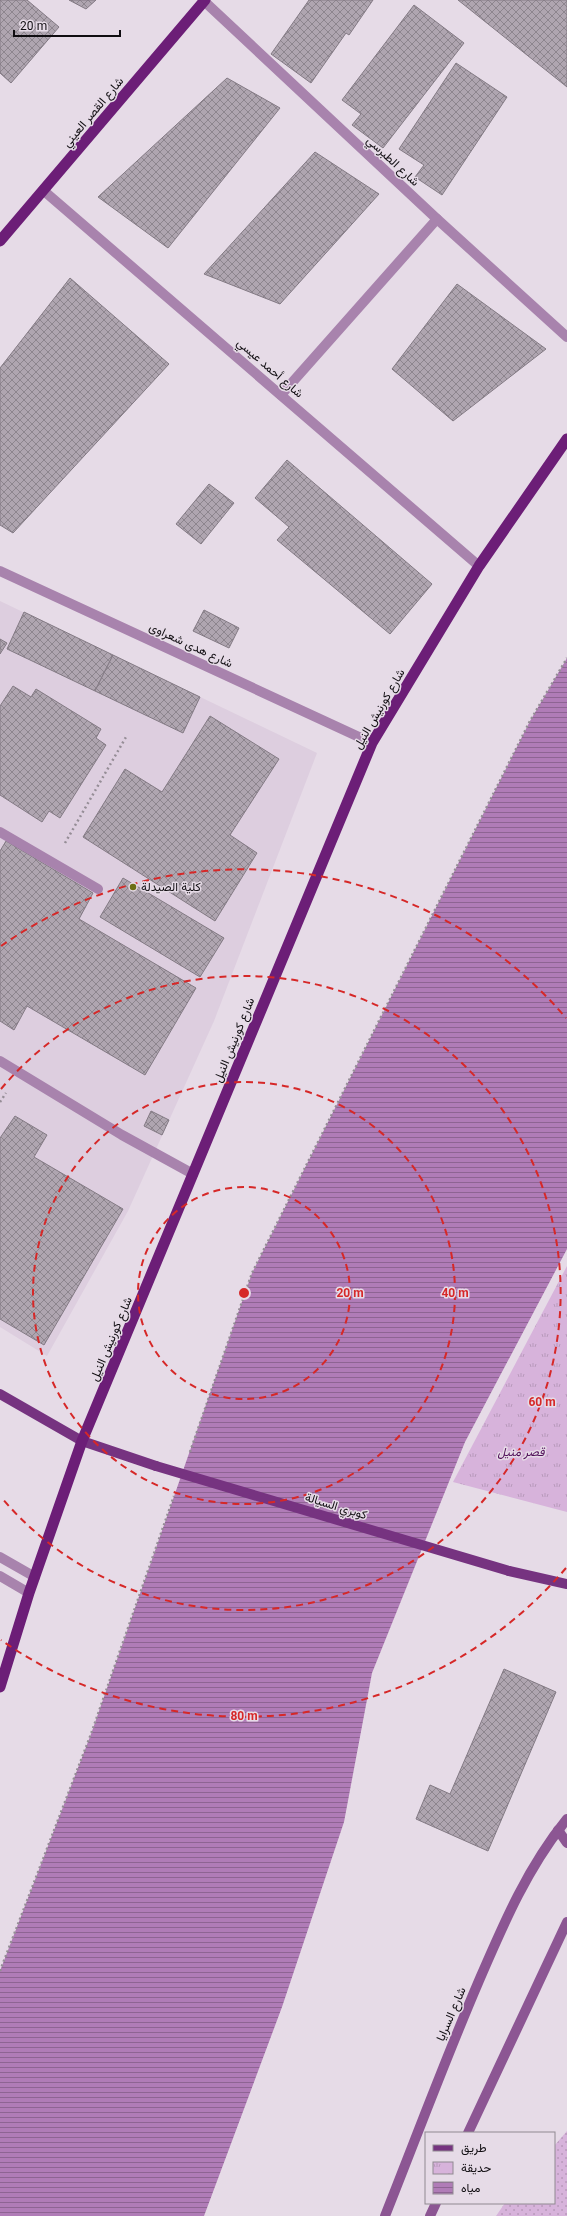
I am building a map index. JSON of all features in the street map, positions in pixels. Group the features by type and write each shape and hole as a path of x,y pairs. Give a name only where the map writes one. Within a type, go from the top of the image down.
{"highway":[{"name":"شارع القصر العيني","path":"0,241 205,1"},
{"name":"شارع كورنيش النيل","path":"0,1687 29,1593 82,1441 372,743 479,566 567,439"}],"main road":[{"name":"كوبري السيالة","path":"0,1394 82,1441 156,1466 509,1571 567,1584"},
{"name":"شارع السرايا","path":"385,2216 456,2034 496,1941 524,1881 567,1819"},
{"path":"558,1830 567,1843"},
{"path":"468,2132 567,1922"},
{"path":"430,2216 436,2204"}],"street":[{"name":"شارع الطبرسي","path":"205,1 437,219 567,337"},
{"name":"شارع أحمد عيسي","path":"44,190 479,566"},
{"path":"280,395 437,219"},
{"name":"شارع هدى شعراوى","path":"0,571 372,743"},
{"path":"0,832 98,889"},
{"path":"0,1060 122,1135 193,1174"},
{"path":"0,1557 35,1577"},
{"path":"0,1576 29,1593"}],"path":[{"path":"190,1453 252,1273 526,728 567,658"},
{"path":"53,862 126,737"},
{"path":"0,1971 91,1734 177,1490"}],"shaded area":[{"name":"كلية الصيدلة","path":"0,601 317,753 214,1021 128,1211 47,1356 0,1327"}],"green space":[{"name":"قصر منيل","path":"567,1266 567,1512 453,1482"},
{"path":"567,2131 567,2216 496,2216 504,2204 555,2204 555,2145"}],"water":[{"path":"567,658 567,1249 465,1442 372,1673 344,1822 282,2007 204,2216 0,2216 0,1971 91,1734 252,1273 530,721"}],"building":[{"path":"0,0 27,0 59,27 11,83 0,73"},
{"path":"69,0 96,0 86,9"},
{"path":"309,0 373,0 349,35 346,33 311,83 271,54"},
{"path":"458,0 567,0 567,87"},
{"path":"414,5 464,43 383,148 352,125 361,114 342,100"},
{"path":"456,63 507,97 442,195 415,177 424,165 399,149"},
{"path":"227,78 280,108 168,248 98,197"},
{"path":"315,152 379,194 280,304 204,274"},
{"path":"70,278 169,364 13,533 0,525 0,368"},
{"path":"457,284 546,349 453,421 392,369"},
{"path":"287,460 432,584 390,634 277,540 289,527 255,498"},
{"path":"209,484 234,503 201,544 176,524"},
{"path":"204,610 239,628 229,648 193,631"},
{"path":"24,612 113,655 95,691 7,649"},
{"path":"0,639 7,643 0,654"},
{"path":"113,655 200,697 183,733 95,691"},
{"path":"13,686 31,697 36,689 101,729 96,738 106,745 60,818 49,811 42,822 0,795 0,706"},
{"path":"210,716 279,759 230,835 257,853 215,921 83,837 125,769 162,792"},
{"path":"6,841 93,893 79,919 196,988 145,1075 27,1006 14,1030 0,1021 0,851"},
{"path":"123,878 224,938 200,977 100,917"},
{"path":"151,1111 169,1120 162,1135 144,1126"},
{"path":"15,1116 47,1135 34,1157 123,1209 44,1345 0,1319 0,1138"},
{"path":"504,1669 556,1692 488,1851 416,1819 430,1785 450,1794"}],"place":[{"name":"كلية الصيدلة","path":"133,887"}]}
